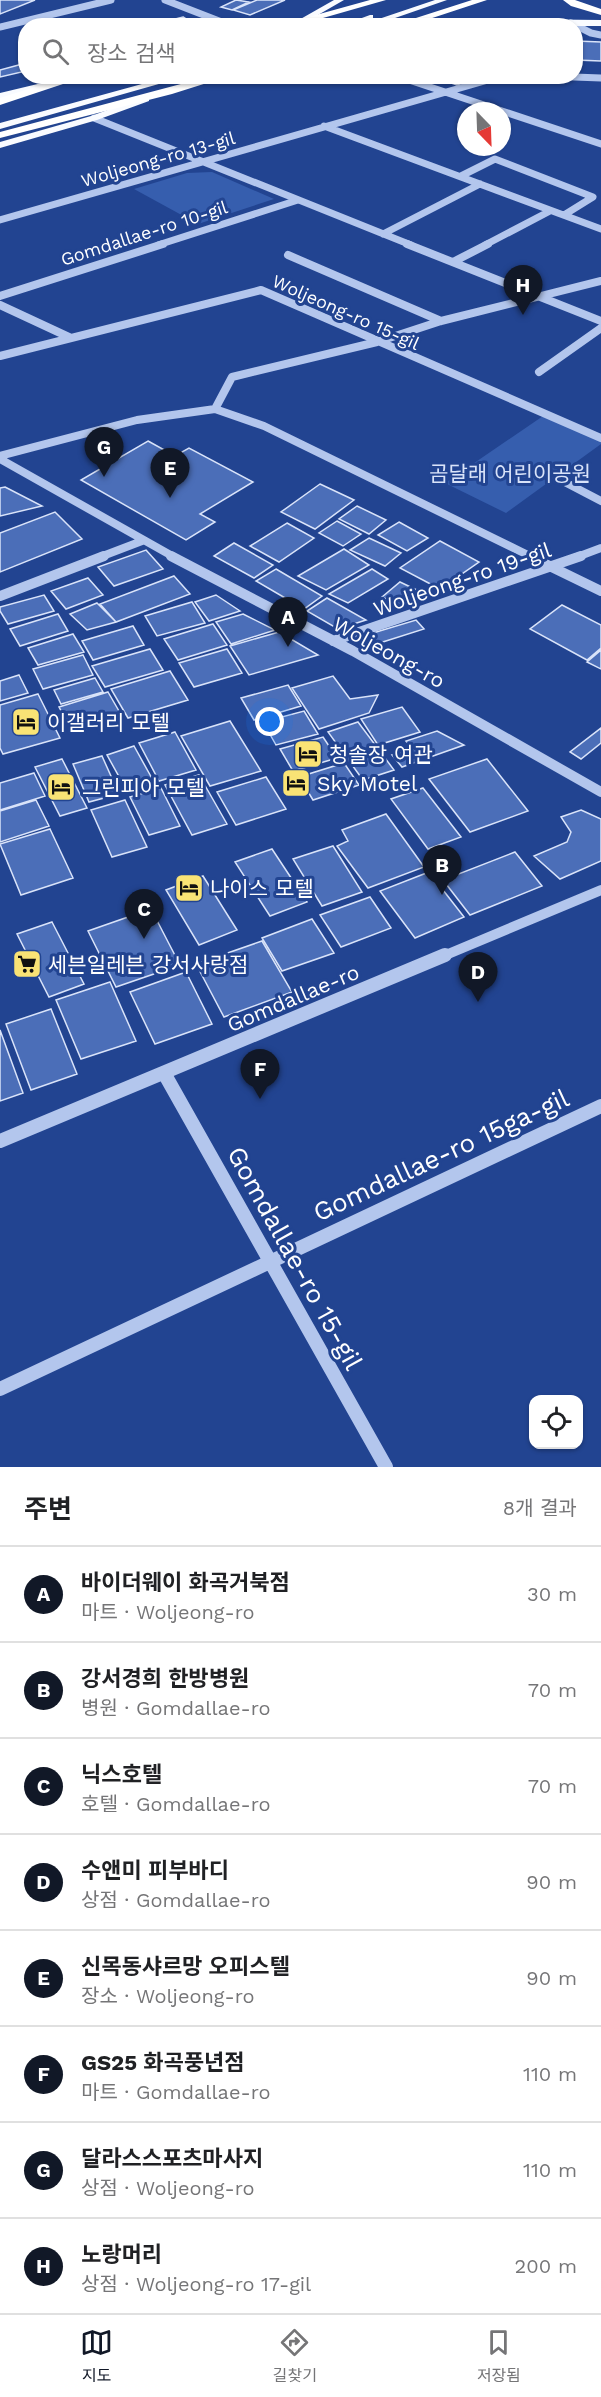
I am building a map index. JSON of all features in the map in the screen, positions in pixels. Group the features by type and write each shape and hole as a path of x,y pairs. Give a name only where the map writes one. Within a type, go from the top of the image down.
{"highway":[{"path":"312,18 381,0"},
{"path":"422,18 482,0"},
{"path":"568,0 601,12"},
{"path":"0,102 56,84"},
{"path":"0,135 197,84"}],"main road":[{"path":"307,18 340,0"},
{"path":"369,18 424,0"},
{"path":"387,18 443,0"},
{"path":"583,23 601,23"},
{"path":"0,96 49,84"},
{"path":"0,120 133,84"},
{"path":"0,126 154,84"},
{"path":"0,144 94,118 146,99"}],"street":[{"path":"37,18 111,0"},
{"path":"165,0 211,18"},
{"path":"0,27 18,23"},
{"path":"583,29 601,35"},
{"path":"583,77 601,78"},
{"path":"420,84 474,102"},
{"name":"Woljeong-ro 13-gil","path":"0,220 472,84"},
{"path":"511,114 601,144"},
{"name":"Gomdallae-ro 10-gil","path":"94,118 601,321"},
{"path":"324,126 601,229"},
{"path":"461,176 495,159 593,197 564,215"},
{"path":"383,234 480,184"},
{"name":"Gomdallae-ro 10-gil","path":"0,296 298,200"},
{"path":"453,262 550,211"},
{"path":"288,255 441,321"},
{"path":"215,409 232,377 377,342 441,321 601,281"},
{"name":"Woljeong-ro 15-gil","path":"0,356 261,290 601,438"},
{"path":"0,305 71,338"},
{"path":"539,372 601,328"},
{"path":"0,458 137,420 215,409 264,426 601,591"},
{"name":"Woljeong-ro","path":"0,458 142,541 333,641 601,792"},
{"path":"557,478 601,501"},
{"path":"0,596 142,541"},
{"name":"Woljeong-ro 19-gil","path":"333,641 553,567 601,548"},
{"name":"Gomdallae-ro","path":"0,1141 601,890"},
{"name":"Gomdallae-ro 15-gil","path":"164,1073 386,1467"},
{"name":"Gomdallae-ro 15ga-gil","path":"0,1389 601,1106"}],"green space":[{"path":"212,172 274,199 198,224 134,189 187,173"},
{"name":"곰달래 어린이공원","path":"546,414 601,438 601,444 506,513 445,483"}],"building":[{"path":"0,0 35,0 0,14"},
{"path":"236,0 249,2 232,10 221,7"},
{"path":"257,0 285,0 250,15 233,10"},
{"path":"583,41 601,42 601,61 583,60"},
{"path":"18,65 18,73 0,77 0,70"},
{"path":"148,441 175,456 189,448 253,482 200,514 215,522 186,540 81,480"},
{"path":"320,484 354,500 315,529 281,512"},
{"path":"5,487 42,506 0,516 0,488"},
{"path":"357,506 386,520 369,534 339,519"},
{"path":"55,512 82,539 0,572 0,533"},
{"path":"337,521 361,534 343,546 319,533"},
{"path":"399,522 428,538 407,551 378,535"},
{"path":"287,523 314,538 279,562 250,546"},
{"path":"369,538 401,553 385,566 350,550"},
{"path":"440,541 479,562 440,589 400,568"},
{"path":"234,543 273,565 254,578 214,556"},
{"path":"344,549 369,565 326,590 298,576"},
{"path":"146,550 163,569 114,586 98,567"},
{"path":"276,569 322,596 304,609 256,581"},
{"path":"372,569 388,579 348,603 329,594"},
{"path":"174,576 190,594 116,622 100,604"},
{"path":"88,578 103,595 66,609 51,591"},
{"path":"400,582 421,592 403,607 382,597"},
{"path":"44,595 54,611 8,624 0,611 0,607"},
{"path":"216,595 240,611 209,621 195,602"},
{"path":"327,598 366,620 338,629 307,611"},
{"path":"192,602 205,623 157,636 145,616"},
{"path":"97,603 116,622 87,630 70,614"},
{"path":"562,605 601,625 601,648 587,660 530,629"},
{"path":"58,614 68,631 20,646 10,629"},
{"path":"243,614 275,630 231,644 216,622"},
{"path":"416,620 424,629 370,646 363,636"},
{"path":"213,624 227,645 178,660 164,639"},
{"path":"133,626 144,645 93,660 82,641"},
{"path":"279,632 318,655 249,675 230,646"},
{"path":"73,634 84,652 38,665 28,648"},
{"path":"150,649 163,670 105,687 92,666"},
{"path":"227,649 242,673 194,687 179,663"},
{"path":"601,650 601,669 587,662"},
{"path":"83,655 93,675 43,689 33,669"},
{"path":"170,671 188,700 128,718 111,689"},
{"path":"19,675 28,693 0,701 0,681"},
{"path":"333,676 350,699 378,695 369,713 319,729 292,688"},
{"path":"95,678 103,692 61,704 54,690"},
{"path":"288,685 301,706 254,720 241,698"},
{"path":"108,692 123,718 73,733 59,707"},
{"name":"이갤러리 모텔","path":"38,694 60,738 3,754 0,748 0,705"},
{"path":"402,707 420,732 378,745 361,719"},
{"path":"304,711 318,734 276,745 263,722"},
{"path":"230,721 261,771 210,786 181,736"},
{"path":"358,722 394,770 363,780 328,732"},
{"path":"601,728 601,743 581,759 570,752"},
{"path":"437,731 464,745 402,767 392,755 413,749 406,741"},
{"path":"175,732 196,770 159,781 139,743"},
{"name":"청솔장 여관","path":"323,737 337,758 293,771 280,749"},
{"path":"134,746 154,782 127,791 107,755"},
{"path":"102,756 119,794 89,802 73,764"},
{"name":"그린피아 모텔","path":"62,759 87,808 60,816 35,767"},
{"path":"487,759 528,811 470,832 429,779"},
{"path":"344,763 359,785 313,800 299,777"},
{"path":"34,773 45,796 0,810 0,783"},
{"path":"199,775 227,824 192,835 165,785"},
{"path":"266,777 286,809 236,825 217,792"},
{"path":"161,788 180,826 149,835 130,797"},
{"path":"423,788 461,837 428,849 391,799"},
{"path":"36,800 49,826 0,842 0,811"},
{"path":"125,800 147,847 112,857 91,810"},
{"path":"581,810 601,819 601,861 560,879 534,856 567,842 571,832 561,817"},
{"path":"386,814 424,867 368,888 337,846 348,841 342,830"},
{"path":"50,829 73,878 21,895 0,844"},
{"path":"333,846 362,892 322,906 293,859"},
{"path":"272,849 307,902 270,916 235,862"},
{"path":"515,852 542,886 470,915 443,880"},
{"path":"429,872 464,917 415,938 380,891"},
{"path":"203,876 237,930 199,945 166,890"},
{"path":"370,897 391,928 341,947 320,915"},
{"path":"151,909 180,965 116,987 88,931"},
{"path":"312,919 334,953 282,971 262,938"},
{"path":"52,922 84,984 49,997 17,934"},
{"path":"262,941 292,992 224,1017 196,964"},
{"path":"186,972 212,1024 155,1044 130,992"},
{"path":"110,982 136,1041 81,1059 56,1000"},
{"path":"51,1009 77,1074 31,1090 6,1024"},
{"path":"0,1030 23,1093 0,1101"}],"place":[{"name":"노랑머리","path":"523,315"},
{"name":"달라스스포츠마사지","path":"104,477"},
{"name":"신목동샤르망 오피스텔","path":"170,498"},
{"name":"바이더웨이 화곡거북점","path":"288,647"},
{"name":"이갤러리 모텔","path":"26,722"},
{"name":"청솔장 여관","path":"308,754"},
{"name":"Sky Motel","path":"296,783"},
{"name":"그린피아 모텔","path":"61,787"},
{"name":"나이스 모텔","path":"189,888"},
{"name":"강서경희 한방병원","path":"442,895"},
{"name":"닉스호텔","path":"144,939"},
{"name":"세븐일레븐 강서사랑점","path":"27,964"},
{"name":"수앤미 피부바디","path":"478,1002"},
{"name":"GS25 화곡풍년점","path":"260,1099"}]}
